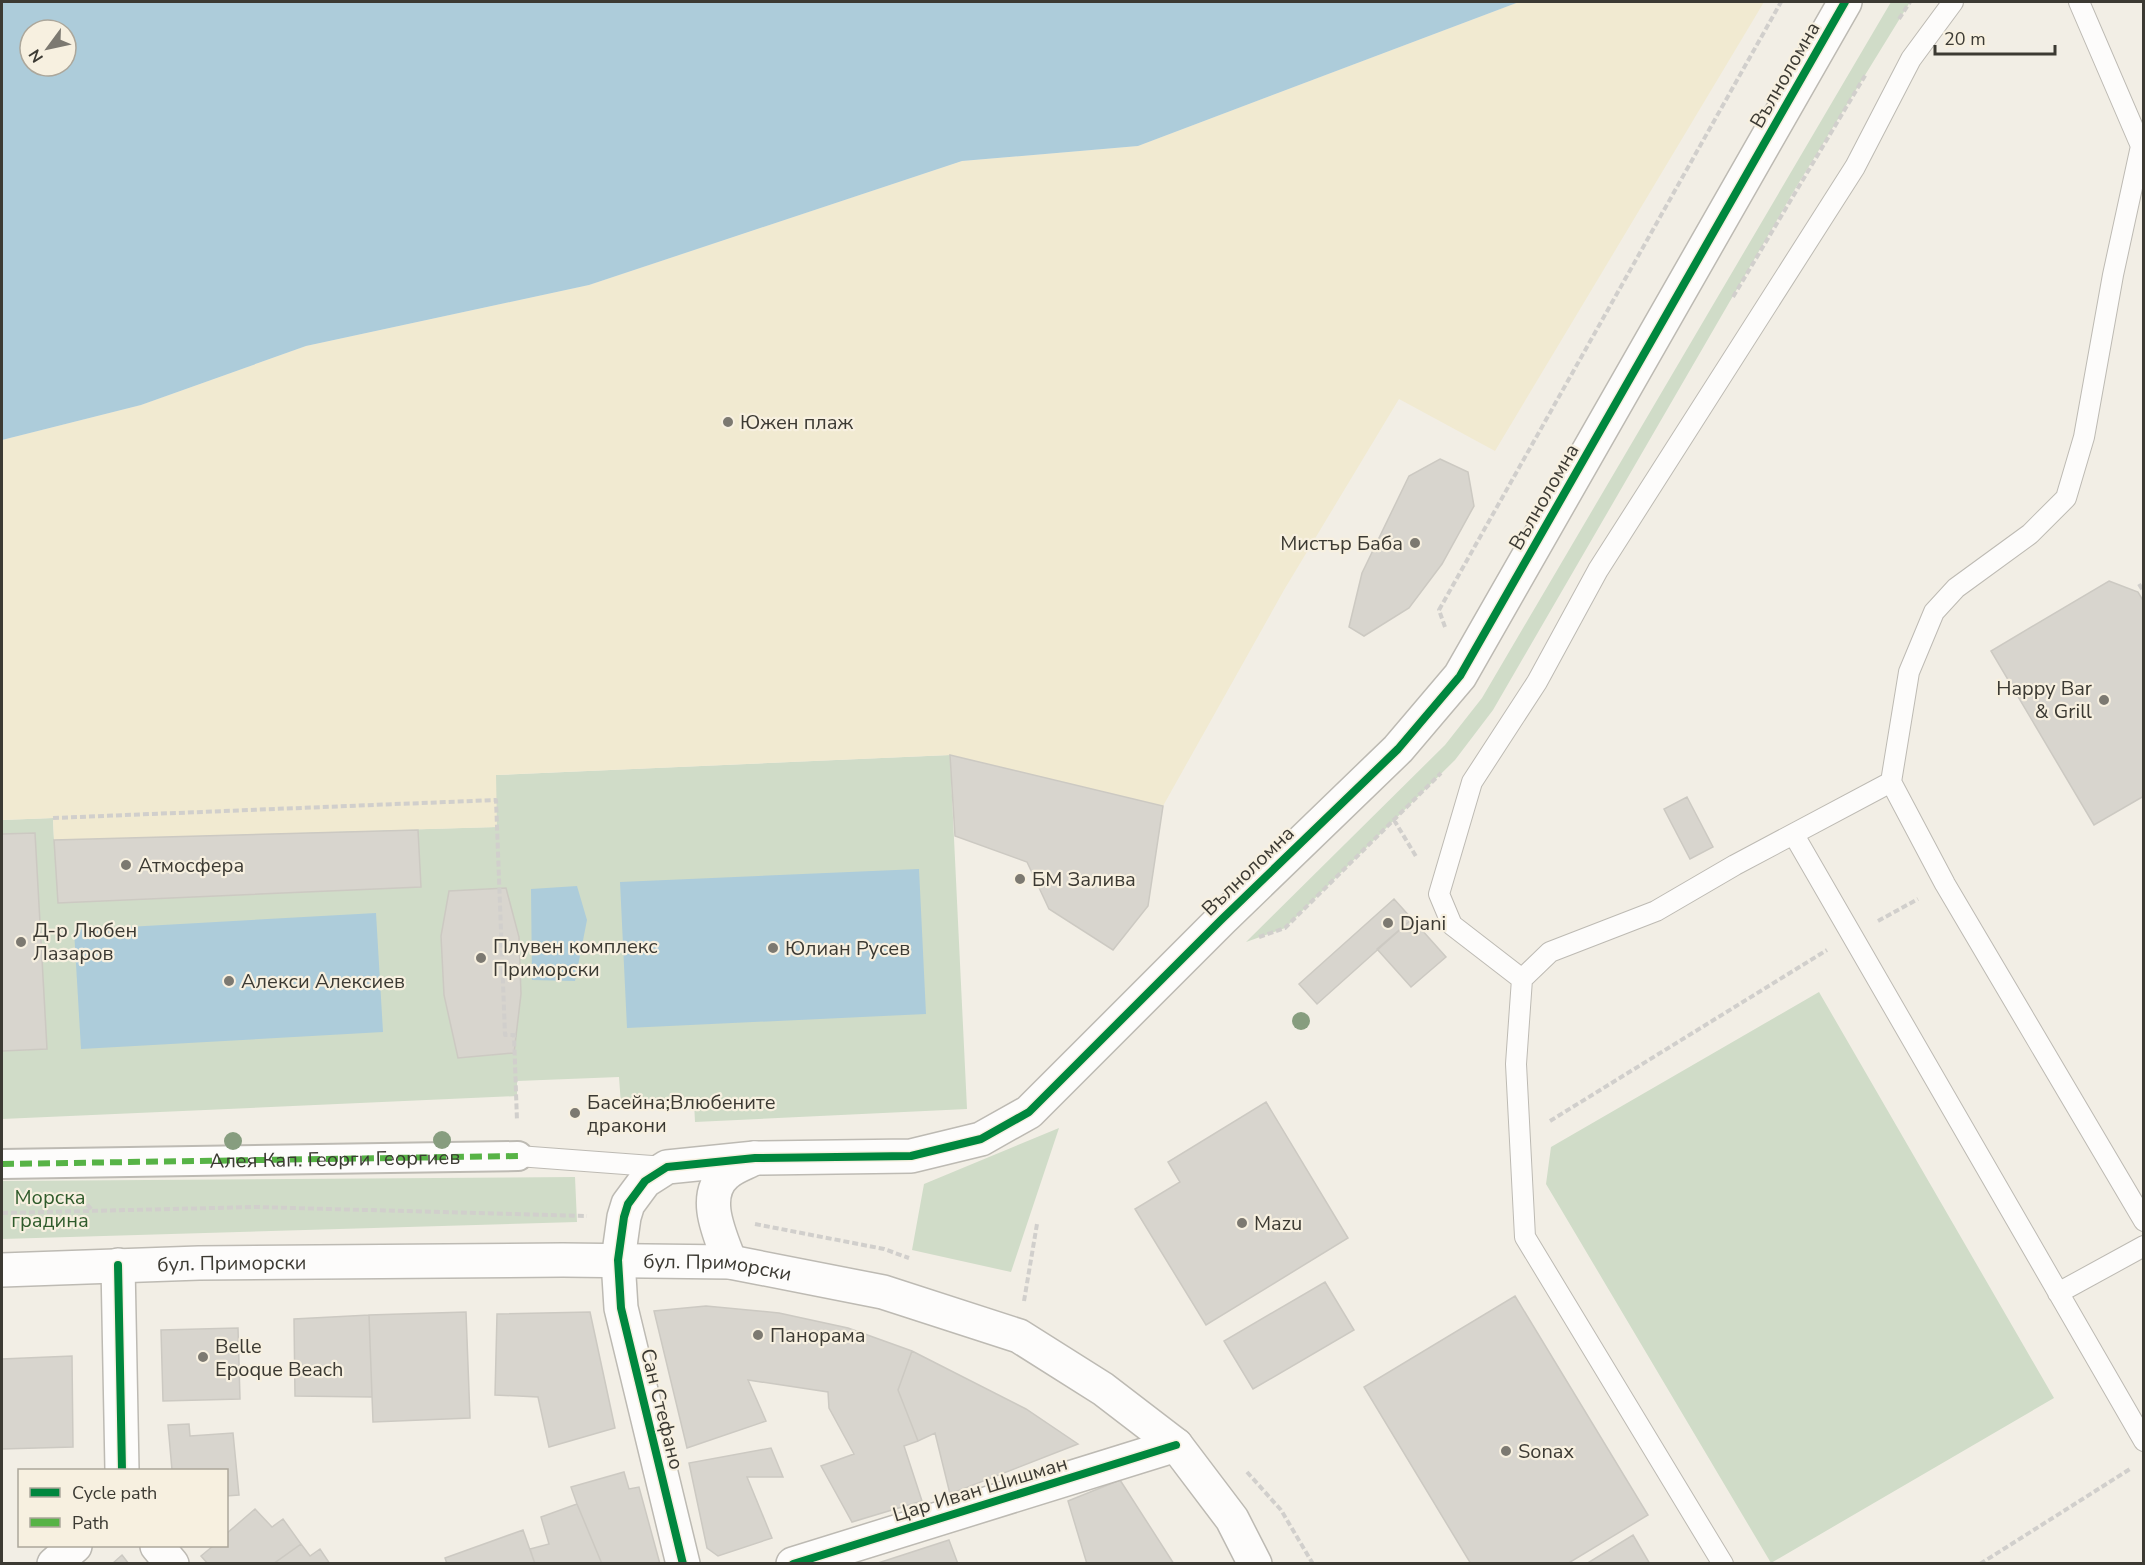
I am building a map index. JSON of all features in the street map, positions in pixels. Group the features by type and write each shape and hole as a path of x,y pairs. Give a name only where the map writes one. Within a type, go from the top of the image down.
{"street":[{"name":"Вълноломна","path":"667,1167 754,1158 911,1156 981,1139 1029,1112 1192,948 1398,749 1460,676 1845,2"},
{"name":"Алея Кап. Георги Георгиев","path":"2,1164 518,1156"},
{"path":"730,1262 713,1216 714,1195 724,1174 754,1158"},
{"name":"Сан Стефано","path":"667,1167 645,1181 628,1204 618,1260 621,1308 682,1563"},
{"name":"бул. Приморски","path":"2,1270 118,1266 618,1260 730,1262 883,1292 1019,1336 1103,1389 1176,1445 1232,1519 1255,1563"},
{"path":"118,1266 122,1469"},
{"name":"Цар Иван Шишман","path":"793,1563 1176,1445"},
{"path":"54,1563 73,1547"},
{"path":"159,1547 172,1563"}],"lane":[{"path":"1522,979 1452,925 1439,894 1472,782 1537,682 1615,542 1855,167 1911,59 1953,2"},
{"path":"2079,2 2141,146 2113,275 2084,436 2066,498 2030,534 1956,588 1934,612 1909,672 1891,782 1945,884 2144,1221"},
{"path":"1723,1563 1525,1237 1516,1064 1522,979 1550,952 1656,911 1735,865 1891,782"},
{"path":"1794,835 2144,1441"},
{"name":"Алея Кап. Георги Георгиев","path":"518,1156 667,1167"},
{"path":"2058,1293 2144,1245"}],"path":[{"path":"1439,610 1781,2"},
{"path":"2139,584 2144,592"},
{"path":"53,818 496,800 505,1035 514,1035 517,1096"},
{"path":"1519,1140 1851,936 1945,884"},
{"path":"2,1213 256,1207 624,1217"},
{"path":"1024,1302 1037,1224"},
{"path":"1980,1563 2134,1466"}],"green space":[{"path":"1891,2 1910,2 1795,189 1493,710 1455,760 1285,928 1246,942 1445,745 1482,698"},
{"name":"Плувен комплекс Приморски","path":"950,755 967,1109 695,1122 694,1102 621,1105 619,1077 517,1081 517,1096 2,1119 2,820 53,818 54,840 496,827 496,775"},
{"path":"1819,992 2054,1398 1771,1563 1546,1184 1551,1147"},
{"path":"1059,1128 1011,1272 912,1250 924,1184"},
{"name":"Морска градина","path":"575,1177 577,1222 2,1239 2,1181"}],"sand":[{"name":"Южен плаж","path":"1519,2 1764,2 1495,451 1399,399 1284,590 1163,806 950,755 496,775 497,827 54,840 53,818 2,820 2,440 141,405 306,346 589,285 962,161 1138,146"}],"water":[{"path":"2,2 1519,2 1138,146 962,161 589,285 306,346 141,405 2,440"},
{"name":"Юлиан Русев","path":"919,869 926,1014 627,1028 620,882"},
{"path":"577,886 587,920 575,981 532,980 531,889"},
{"name":"Алекси Алексиев","path":"376,913 383,1032 81,1049 74,930"}],"building":[{"name":"Мистър Баба","path":"1440,459 1468,472 1474,506 1442,564 1409,608 1364,636 1349,627 1362,573 1409,476"},
{"path":"2109,581 2138,592 2144,602 2144,796 2094,825 1991,651"},
{"path":"950,755 1163,806 1148,906 1113,950 1049,909 1027,862 955,836"},
{"path":"1687,797 1713,847 1690,859 1664,809"},
{"path":"418,830 421,887 58,903 54,840"},
{"name":"Д-р Любен Лазаров","path":"35,833 47,1049 2,1051 2,834"},
{"path":"506,888 519,937 521,994 514,1053 458,1058 444,995 441,936 449,891"},
{"path":"1394,899 1412,919 1317,1004 1299,984"},
{"path":"1412,919 1446,957 1411,987 1377,949"},
{"name":"Mazu","path":"1266,1102 1348,1238 1206,1325 1135,1209 1180,1182 1168,1162"},
{"path":"1325,1282 1354,1330 1253,1389 1224,1341"},
{"name":"Sonax","path":"1515,1296 1648,1515 1567,1564 1471,1564 1364,1387"},
{"path":"706,1306 779,1313 848,1328 912,1351 898,1390 918,1441 904,1446 922,1501 852,1522 821,1466 854,1454 829,1408 828,1392 748,1380 766,1421 687,1448 654,1311"},
{"path":"466,1312 470,1418 373,1422 369,1315"},
{"path":"590,1312 615,1428 549,1447 538,1397 495,1395 497,1314"},
{"path":"369,1315 372,1397 295,1396 294,1319"},
{"path":"238,1328 240,1399 163,1401 161,1330"},
{"path":"912,1351 1026,1409 1078,1444 950,1494 935,1433 918,1441 898,1390"},
{"path":"72,1356 73,1447 2,1449 2,1359"},
{"path":"189,1424 190,1436 233,1433 239,1495 228,1496 228,1469 172,1469 168,1425"},
{"path":"771,1448 783,1477 747,1477 772,1538 718,1556 707,1548 689,1463"},
{"path":"624,1472 629,1489 639,1487 660,1564 602,1564 577,1504 571,1487"},
{"path":"1120,1480 1174,1564 1087,1564 1068,1501"},
{"path":"577,1504 602,1564 535,1564 530,1549 549,1544 541,1517"},
{"path":"255,1509 272,1527 283,1519 301,1544 273,1564 208,1564 201,1556 212,1547 228,1547 228,1532"},
{"path":"523,1530 535,1564 447,1564 445,1558"},
{"path":"1633,1535 1650,1564 1586,1564"},
{"path":"949,1540 958,1564 875,1564"},
{"path":"301,1544 310,1556 320,1549 330,1564 273,1564"},
{"path":"122,1555 129,1564 112,1564"}],"marked path":[{"path":"2,1164 518,1156"}],"cycle path":[{"path":"683,1564 621,1308 618,1260 624,1217 628,1204 645,1181 667,1167 755,1158 911,1156 981,1139 1029,1112 1221,920 1398,749 1460,676 1845,2"},
{"path":"118,1265 122,1469"},
{"path":"793,1564 1176,1445"}],"place":[{"name":"Южен плаж","path":"728,422"},
{"name":"Мистър Баба","path":"1415,543"},
{"name":"Happy Bar & Grill","path":"2104,700"},
{"name":"Атмосфера","path":"126,865"},
{"name":"БМ Залива","path":"1020,879"},
{"name":"Djani","path":"1388,923"},
{"name":"Д-р Любен Лазаров","path":"21,942"},
{"name":"Юлиан Русев","path":"773,948"},
{"name":"Плувен комплекс Приморски","path":"481,958"},
{"name":"Алекси Алексиев","path":"229,981"},
{"name":"Басейна;Влюбените дракони","path":"575,1113"},
{"name":"Mazu","path":"1242,1223"},
{"name":"Панорама","path":"758,1335"},
{"name":"Belle Epoque Beach","path":"203,1357"},
{"name":"Sonax","path":"1506,1451"}]}
